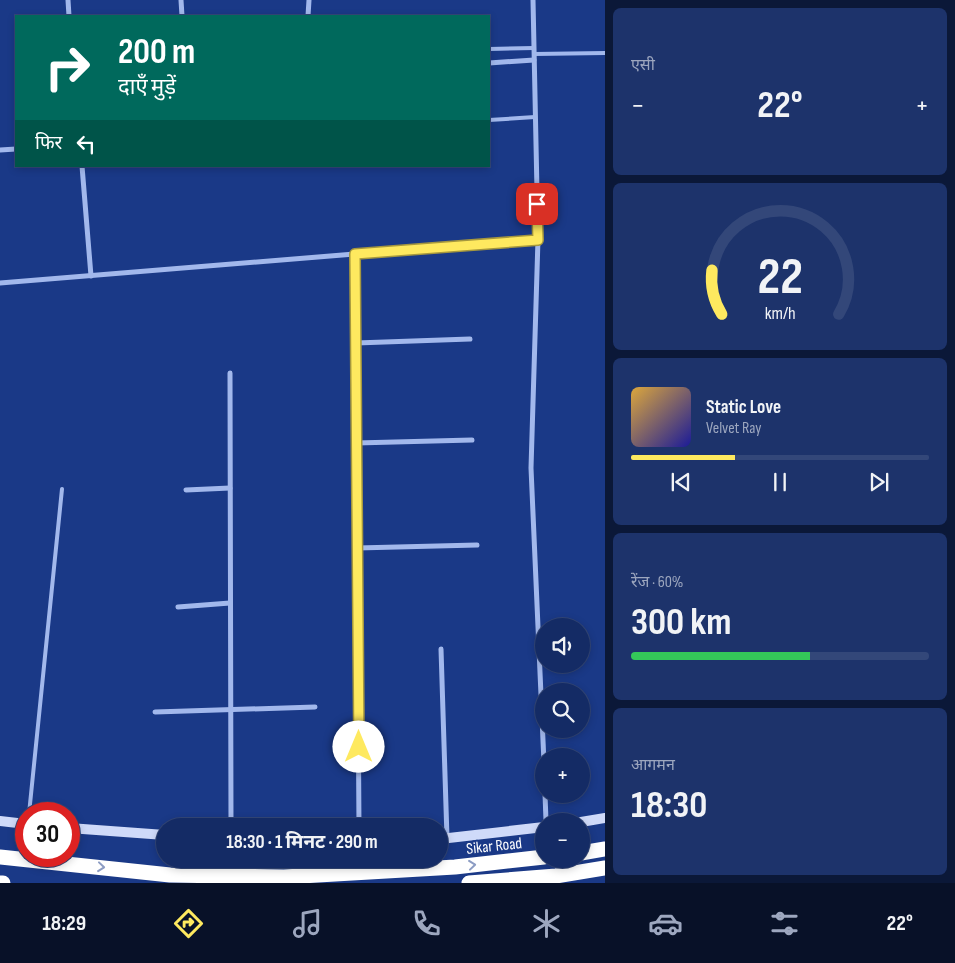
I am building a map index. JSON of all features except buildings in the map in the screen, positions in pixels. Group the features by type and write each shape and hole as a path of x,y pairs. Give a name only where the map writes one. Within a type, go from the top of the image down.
{"highway":[{"path":"590,852 605,849"},
{"name":"Sikar Road","path":"0,857 170,875 284,877 455,867 535,858"},
{"path":"469,883 556,876 605,868"}],"main road":[{"path":"590,820 605,818"},
{"path":"0,821 15,823"},
{"path":"80,829 156,834"},
{"path":"448,838 535,829"}],"street":[{"path":"68,0 69,15"},
{"path":"181,0 182,15"},
{"path":"308,15 309,0"},
{"path":"533,0 538,240 531,468 543,748"},
{"path":"490,63 534,54"},
{"path":"0,150 15,149"},
{"path":"82,167 91,276"},
{"path":"0,283 538,240"},
{"path":"355,254 359,818"},
{"path":"356,343 470,339"},
{"path":"230,373 230,818"},
{"path":"356,443 472,440"},
{"path":"186,490 230,488"},
{"path":"357,548 477,545"},
{"path":"178,607 230,603"},
{"path":"441,649 444,818"},
{"path":"155,712 315,707"}],"lane":[{"path":"490,48 534,54 605,53"},
{"path":"490,120 536,117"},
{"path":"30,802 62,489"}],"route":[{"path":"359,747 355,254 538,240 537,204"}]}
